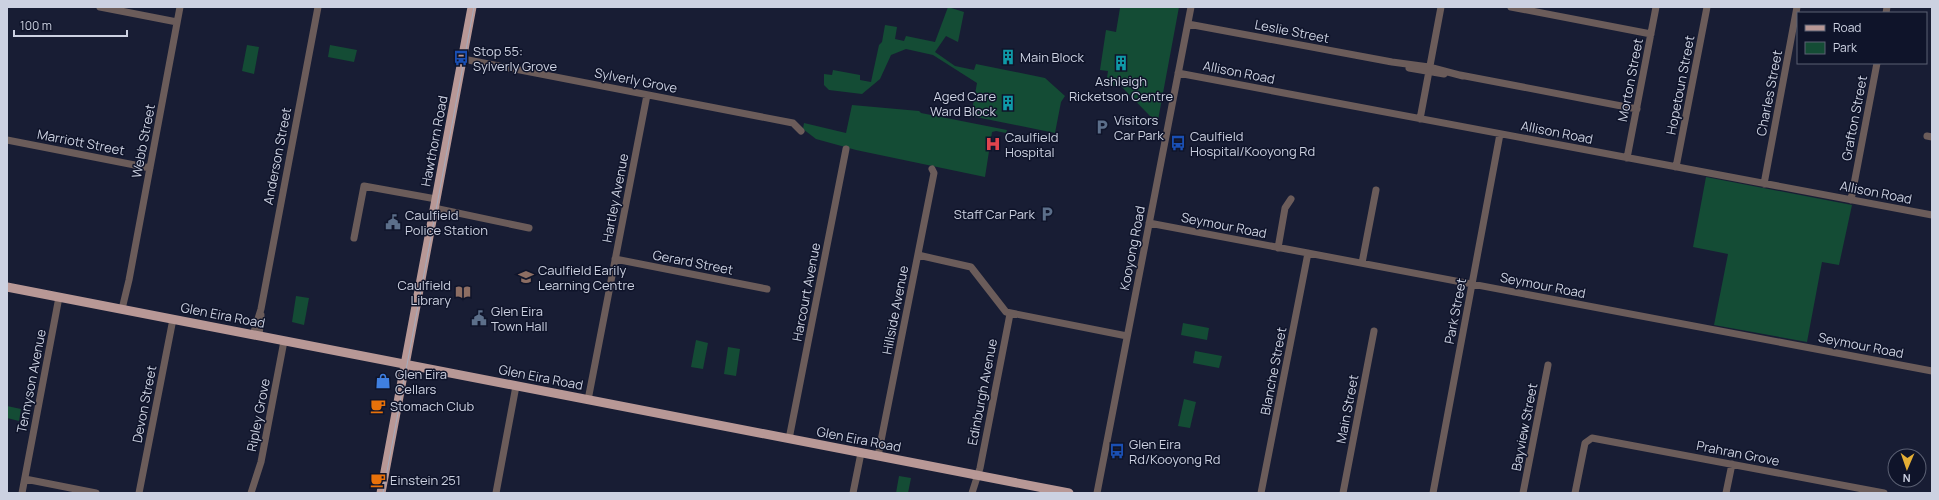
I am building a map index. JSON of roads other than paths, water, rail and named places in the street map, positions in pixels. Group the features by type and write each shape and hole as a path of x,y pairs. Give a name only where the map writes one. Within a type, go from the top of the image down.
{"main road":[{"name":"Hawthorn Road","path":"381,493 472,7"},
{"name":"Glen Eira Road","path":"7,286 1070,493"}],"street":[{"path":"100,7 177,22"},
{"name":"Webb Street","path":"124,309 180,7"},
{"name":"Anderson Street","path":"256,335 318,7"},
{"name":"Kooyong Road","path":"1097,493 1191,7"},
{"path":"1420,119 1441,7"},
{"path":"1511,7 1651,34"},
{"name":"Morton Street","path":"1627,158 1656,7"},
{"name":"Hopetoun Street","path":"1676,167 1707,7"},
{"name":"Charles Street","path":"1764,184 1797,7"},
{"name":"Leslie Street","path":"1188,24 1636,109"},
{"name":"Sylverly Grove","path":"463,59 793,123 801,131"},
{"name":"Grafton Street","path":"1851,200 1877,64"},
{"name":"Allison Road","path":"1178,73 1932,215"},
{"name":"Hartley Avenue","path":"588,400 647,95"},
{"name":"Park Street","path":"1433,493 1500,134"},
{"name":"Marriott Street","path":"7,140 150,168"},
{"name":"Harcourt Avenue","path":"789,439 846,149"},
{"name":"Hillside Avenue","path":"878,456 934,173 932,169"},
{"path":"354,238 364,186 529,228"},
{"path":"1362,263 1376,190"},
{"path":"1278,248 1286,208 1291,198"},
{"name":"Seymour Road","path":"1149,223 1932,370"},
{"name":"Blanche Street","path":"1261,493 1308,253"},
{"path":"918,255 971,267 999,306 1010,314 1127,336"},
{"name":"Gerard Street","path":"615,259 767,289"},
{"name":"Tennyson Avenue","path":"22,493 59,297"},
{"name":"Edinburgh Avenue","path":"972,493 1010,314"},
{"name":"Devon Street","path":"139,493 172,319"},
{"name":"Main Street","path":"1343,493 1374,330"},
{"name":"Ripley Grove","path":"251,493 261,462 284,341"},
{"name":"Bayview Street","path":"1523,493 1548,365"},
{"path":"496,493 516,386"},
{"name":"Prahran Grove","path":"1575,493 1585,444 1588,439 1595,438 1879,493"},
{"path":"853,493 861,453"},
{"path":"1726,493 1732,464"},
{"path":"25,479 96,493"}],"tram line":[{"path":"383,493 474,7"}],"place":[{"name":"Main Block","path":"1008,57"},
{"name":"Stop 55: Sylverly Grove","path":"461,58"},
{"name":"Ashleigh Ricketson Centre","path":"1121,63"},
{"name":"Aged Care Ward Block","path":"1008,103"},
{"name":"Visitors Car Park","path":"1102,127"},
{"name":"Caulfield Hospital/Kooyong Rd","path":"1178,143"},
{"name":"Caulfield Hospital","path":"993,144"},
{"name":"Staff Car Park","path":"1047,214"},
{"name":"Caulfield Police Station","path":"393,222"},
{"name":"Caulfield Earily Learning Centre","path":"526,277"},
{"name":"Caulfield Library","path":"463,292"},
{"name":"Glen Eira Town Hall","path":"479,318"},
{"name":"Glen Eira Cellars","path":"383,381"},
{"name":"Stomach Club","path":"378,406"},
{"name":"Glen Eira Rd/Kooyong Rd","path":"1117,451"},
{"name":"Einstein 251","path":"378,480"}]}
